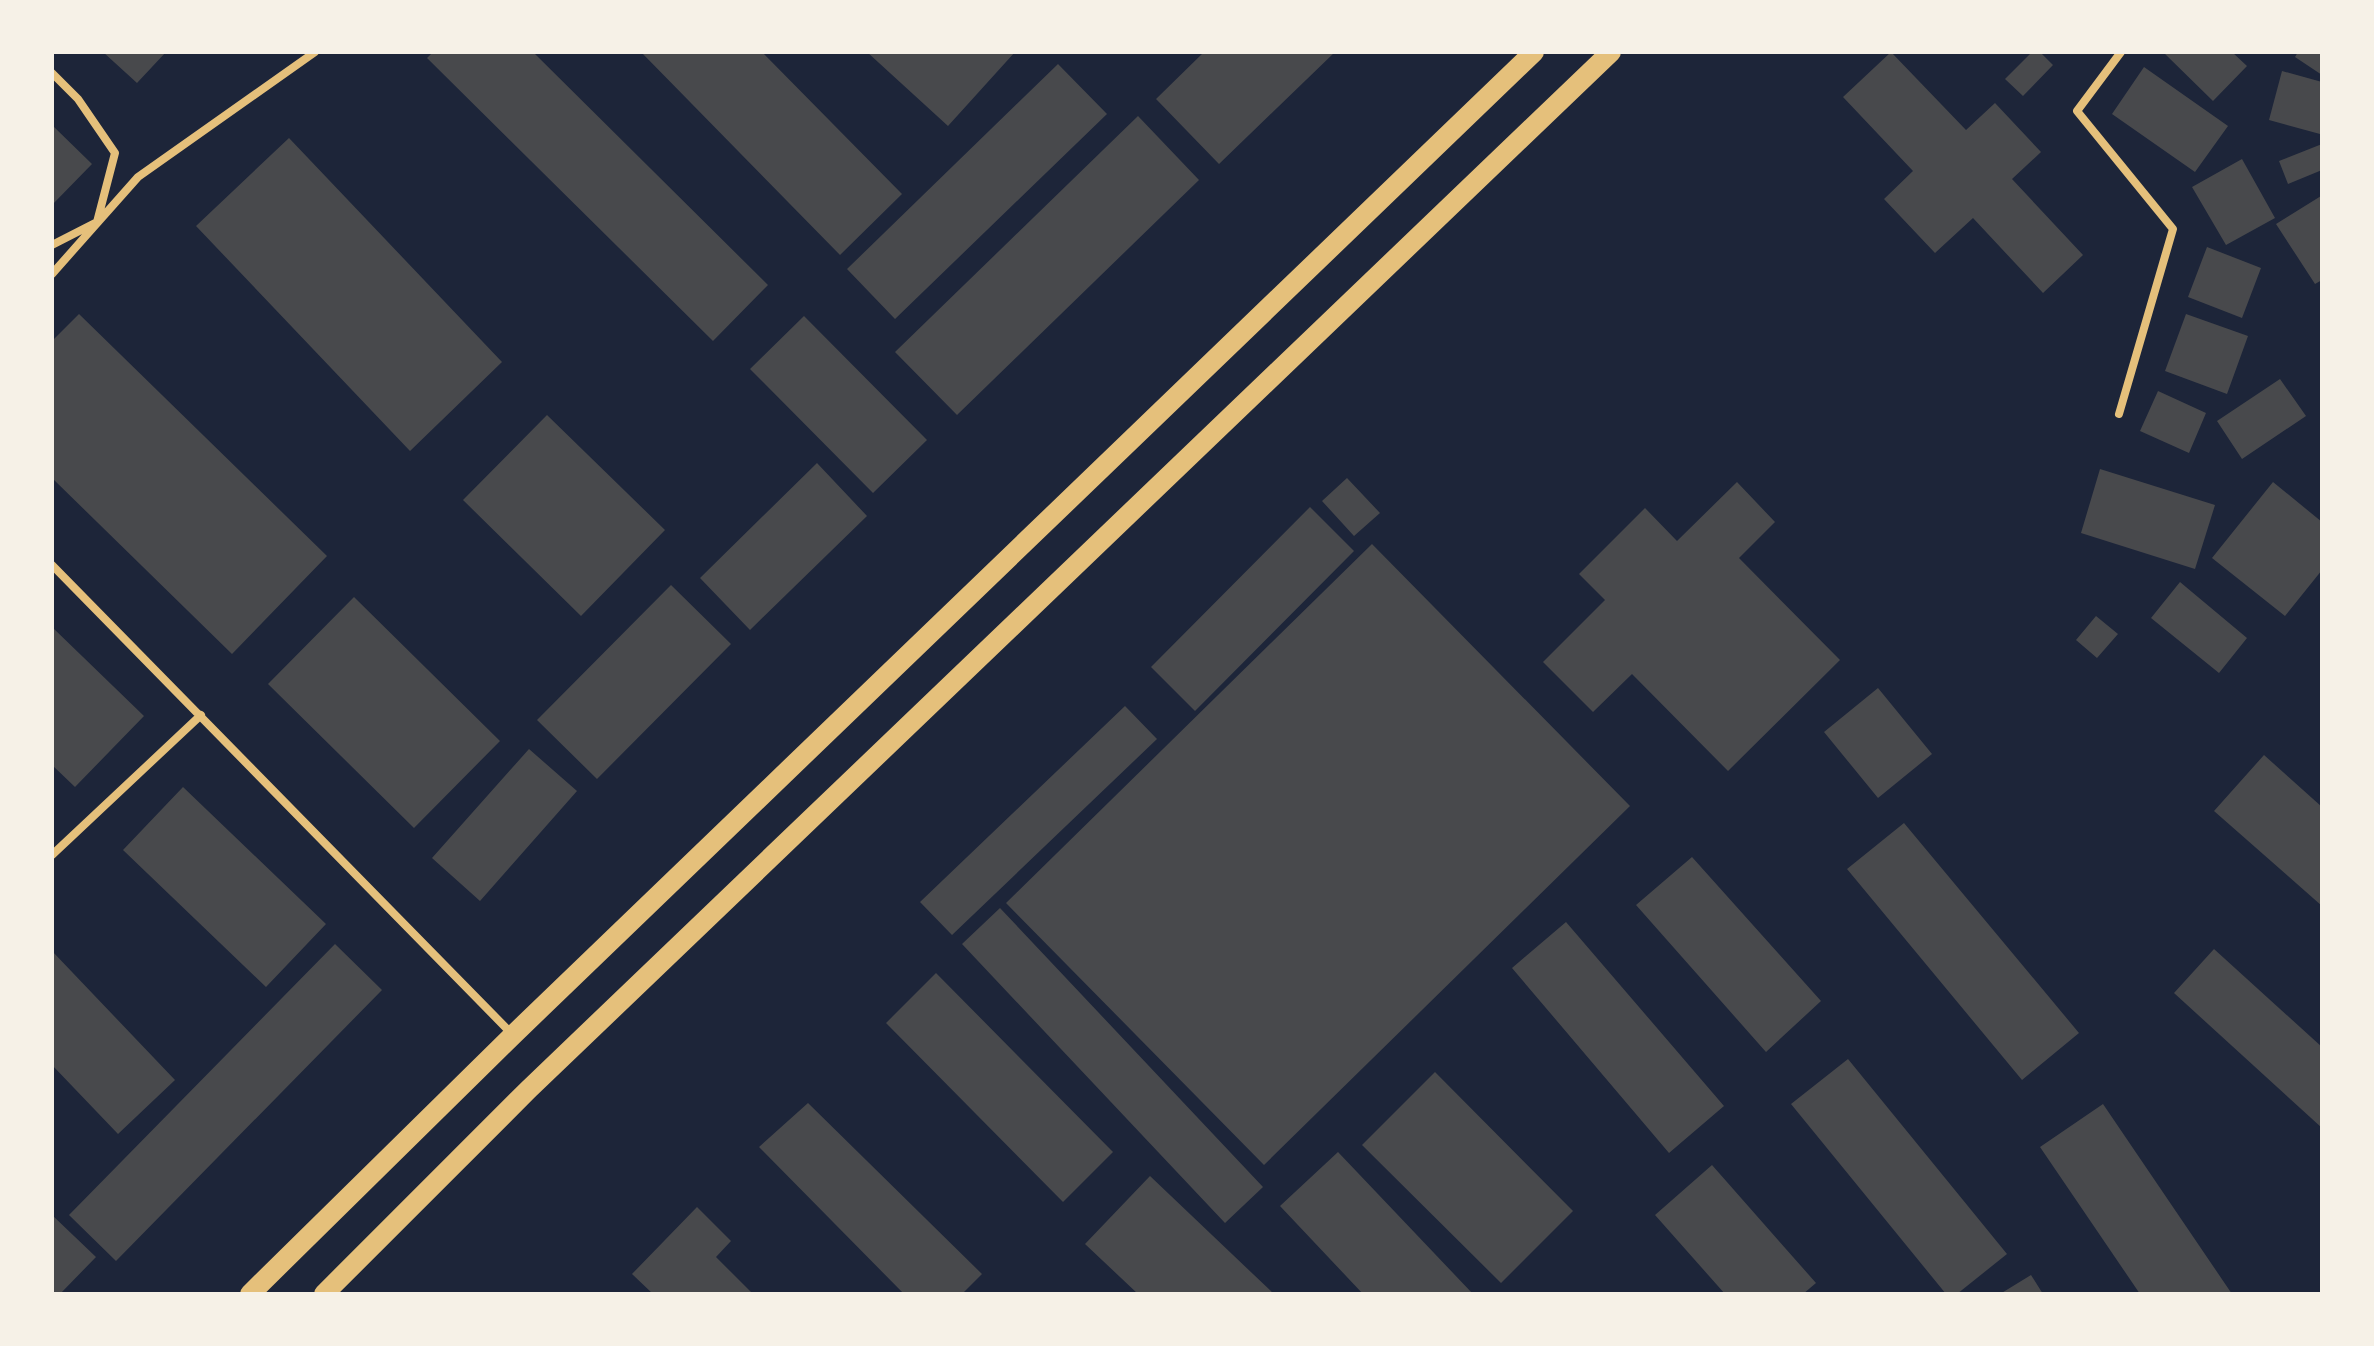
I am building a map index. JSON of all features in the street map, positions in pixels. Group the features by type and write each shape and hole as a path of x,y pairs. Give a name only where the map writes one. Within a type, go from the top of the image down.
{"main road":[{"path":"250,1294 513,1035 1534,52"},
{"path":"324,1294 551,1067 1611,52"}],"street":[{"path":"52,274 138,177 315,52"},
{"path":"2119,414 2173,229 2077,111 2121,52"},
{"path":"52,73 78,99 115,153 97,222 52,245"},
{"path":"52,565 513,1035"},
{"path":"52,855 201,715"}],"shaded area":[{"path":"52,52 2322,52 2322,1294 52,1294"}],"building":[{"path":"103,52 166,52 137,83"},
{"path":"433,52 533,52 768,285 713,341 427,58"},
{"path":"641,52 762,52 902,194 840,255"},
{"path":"867,52 1015,52 948,126"},
{"path":"1204,52 1335,52 1219,164 1156,99"},
{"path":"1891,52 1966,130 1995,103 2041,152 2012,179 2083,255 2043,293 1973,218 1935,253 1884,199 1913,171 1843,97"},
{"path":"2032,52 2040,52 2053,65 2023,96 2005,79"},
{"path":"2163,52 2232,52 2247,66 2213,101"},
{"path":"2298,52 2322,52 2322,75 2295,57"},
{"path":"1058,64 1107,114 895,319 847,269"},
{"path":"2144,67 2228,126 2195,172 2112,114"},
{"path":"2282,71 2322,82 2320,134 2269,120"},
{"path":"1138,116 1199,180 957,415 895,352"},
{"path":"52,125 92,164 52,205"},
{"path":"289,138 502,362 410,451 196,226"},
{"path":"2322,144 2322,170 2288,184 2279,161"},
{"path":"2242,159 2275,218 2226,245 2192,187"},
{"path":"2321,196 2322,280 2315,284 2276,224"},
{"path":"2207,247 2261,268 2242,318 2188,297"},
{"path":"79,314 327,556 232,654 52,478 52,341"},
{"path":"2186,314 2248,336 2227,394 2165,371"},
{"path":"804,316 927,440 873,493 750,369"},
{"path":"2280,379 2306,416 2242,459 2217,421"},
{"path":"2158,391 2206,413 2189,453 2140,431"},
{"path":"547,415 665,530 581,616 463,500"},
{"path":"817,463 867,516 750,630 700,578"},
{"path":"2100,469 2215,505 2195,569 2081,533"},
{"path":"1347,478 1380,513 1354,536 1322,501"},
{"path":"1737,482 1775,522 1739,558 1840,660 1728,771 1632,674 1593,712 1543,662 1605,600 1579,574 1645,508 1677,541"},
{"path":"2273,482 2322,522 2322,570 2285,616 2212,558"},
{"path":"1310,507 1354,551 1195,711 1151,667"},
{"path":"1372,544 1630,806 1264,1165 1006,903"},
{"path":"2180,582 2247,638 2219,673 2151,618"},
{"path":"671,585 731,644 597,779 537,720"},
{"path":"354,597 500,741 414,828 268,684"},
{"path":"2096,616 2118,634 2097,658 2076,640"},
{"path":"52,627 144,716 75,787 52,765"},
{"path":"1878,688 1932,754 1878,798 1824,732"},
{"path":"1125,706 1157,739 952,935 920,902"},
{"path":"529,749 577,791 480,901 432,858"},
{"path":"2264,755 2322,807 2322,906 2214,811"},
{"path":"183,787 326,924 266,987 123,850"},
{"path":"1904,823 2079,1033 2022,1080 1847,869"},
{"path":"1692,857 1821,1001 1766,1052 1636,905"},
{"path":"1000,908 1263,1187 1225,1223 962,944"},
{"path":"1566,922 1724,1106 1669,1153 1512,968"},
{"path":"335,944 382,990 116,1261 69,1215"},
{"path":"2214,949 2322,1047 2322,1128 2174,993"},
{"path":"52,951 175,1080 118,1134 52,1065"},
{"path":"936,973 1113,1152 1063,1202 886,1023"},
{"path":"1848,1059 2007,1254 1957,1294 1946,1294 1791,1104"},
{"path":"1435,1072 1573,1211 1501,1283 1362,1145"},
{"path":"808,1103 982,1274 962,1294 904,1294 759,1147"},
{"path":"2103,1104 2232,1294 2140,1294 2040,1147"},
{"path":"1338,1152 1473,1294 1363,1294 1280,1206"},
{"path":"1712,1165 1816,1283 1803,1294 1725,1294 1655,1215"},
{"path":"1150,1176 1274,1294 1138,1294 1085,1244"},
{"path":"697,1207 731,1241 716,1257 753,1294 653,1294 632,1274"},
{"path":"52,1215 96,1257 60,1294 52,1294"},
{"path":"2031,1275 2043,1294 2000,1294"}]}
